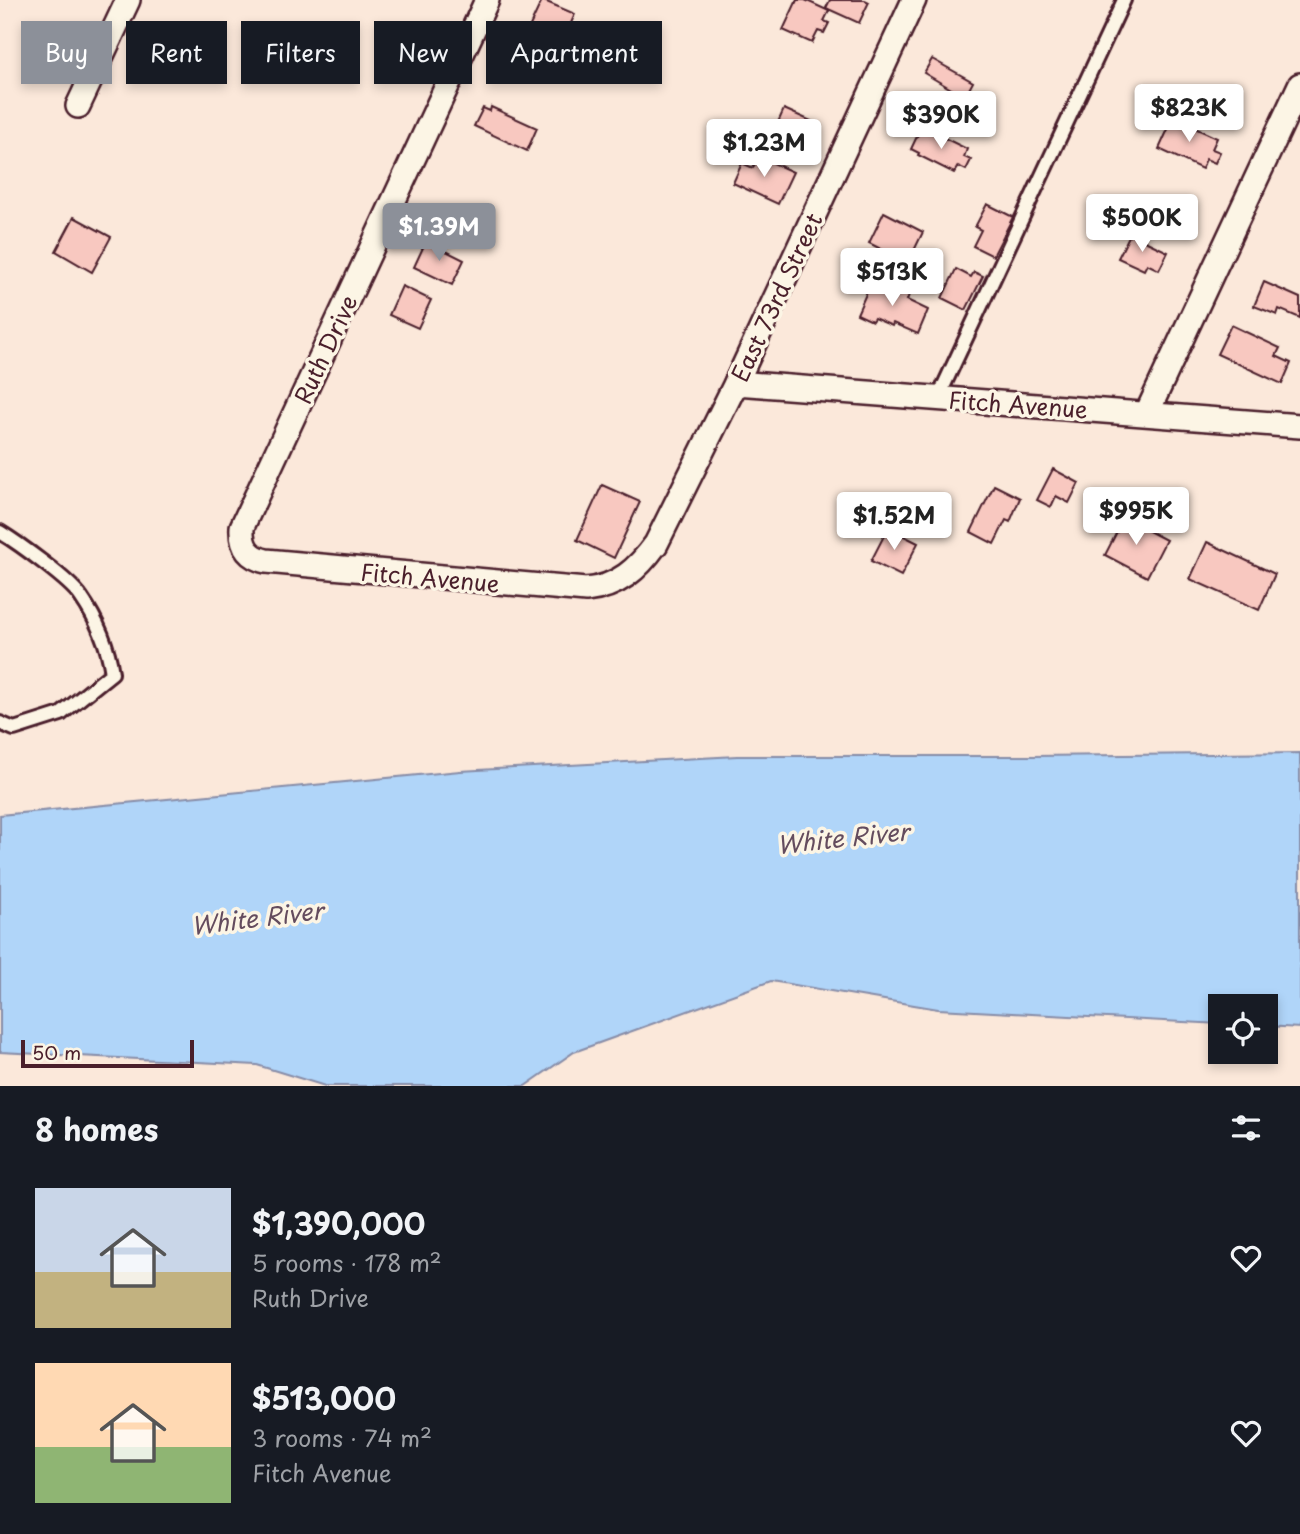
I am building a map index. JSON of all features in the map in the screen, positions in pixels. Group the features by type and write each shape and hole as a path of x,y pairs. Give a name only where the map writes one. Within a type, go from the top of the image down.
{"street":[{"path":"78,106 128,0"},
{"name":"Ruth Drive","path":"244,547 242,527 487,0"},
{"name":"East 73rd Street","path":"619,580 633,572 656,544 736,383 914,0"},
{"path":"1147,413 1300,85"},
{"name":"Fitch Avenue","path":"736,383 1300,426"},
{"name":"Fitch Avenue","path":"244,547 251,555 266,561 431,577 586,590 600,589 619,580"}],"lane":[{"path":"938,398 1124,0"},
{"path":"0,532 18,543 80,595 108,648 112,673 61,714 14,729 0,723"}],"water":[{"name":"White River","path":"1300,753 1300,1028 1278,1027 1278,994 1208,994 1208,1023 938,1009 771,981 574,1052 525,1086 325,1086 257,1065 0,1052 0,815 460,771 737,756"}],"building":[{"path":"542,0 575,14 572,21 532,21"},
{"path":"797,0 805,0 829,11 824,21 829,23 824,33 818,31 812,43 783,30"},
{"path":"830,0 869,2 859,23 826,8"},
{"path":"932,59 973,82 965,97 924,73"},
{"path":"491,107 537,128 527,151 474,126 483,108 490,111"},
{"path":"784,109 811,121 806,130 811,132 801,154 796,151 792,160 766,149"},
{"path":"1173,118 1217,138 1212,149 1220,152 1215,163 1206,159 1202,169 1159,149"},
{"path":"920,130 927,133 928,130 967,149 964,157 971,160 966,170 958,166 954,173 911,149"},
{"path":"758,156 793,172 778,204 733,183 742,163 753,168"},
{"path":"987,204 1013,217 993,256 973,246 981,230 975,227"},
{"path":"884,212 923,232 908,263 869,243"},
{"path":"74,217 111,237 92,272 56,251"},
{"path":"1130,234 1168,252 1159,270 1147,264 1144,270 1118,258"},
{"path":"426,241 464,260 452,285 414,267"},
{"path":"956,269 971,277 974,272 983,276 966,310 942,298"},
{"path":"877,280 909,295 907,300 928,310 918,334 893,323 892,326 874,318 872,321 857,314 869,287 873,289"},
{"path":"1264,282 1300,298 1300,318 1279,309 1277,315 1254,306"},
{"path":"402,286 431,300 418,328 389,315"},
{"path":"1231,325 1280,348 1276,356 1291,363 1282,384 1217,354"},
{"path":"1053,469 1079,483 1069,503 1056,496 1051,507 1037,500"},
{"path":"602,485 640,502 614,558 577,540"},
{"path":"994,485 1020,498 1010,522 1006,520 994,544 971,532"},
{"path":"1124,518 1166,540 1147,577 1105,555"},
{"path":"888,528 918,543 901,576 871,561"},
{"path":"1207,542 1275,574 1259,610 1190,579"}]}
